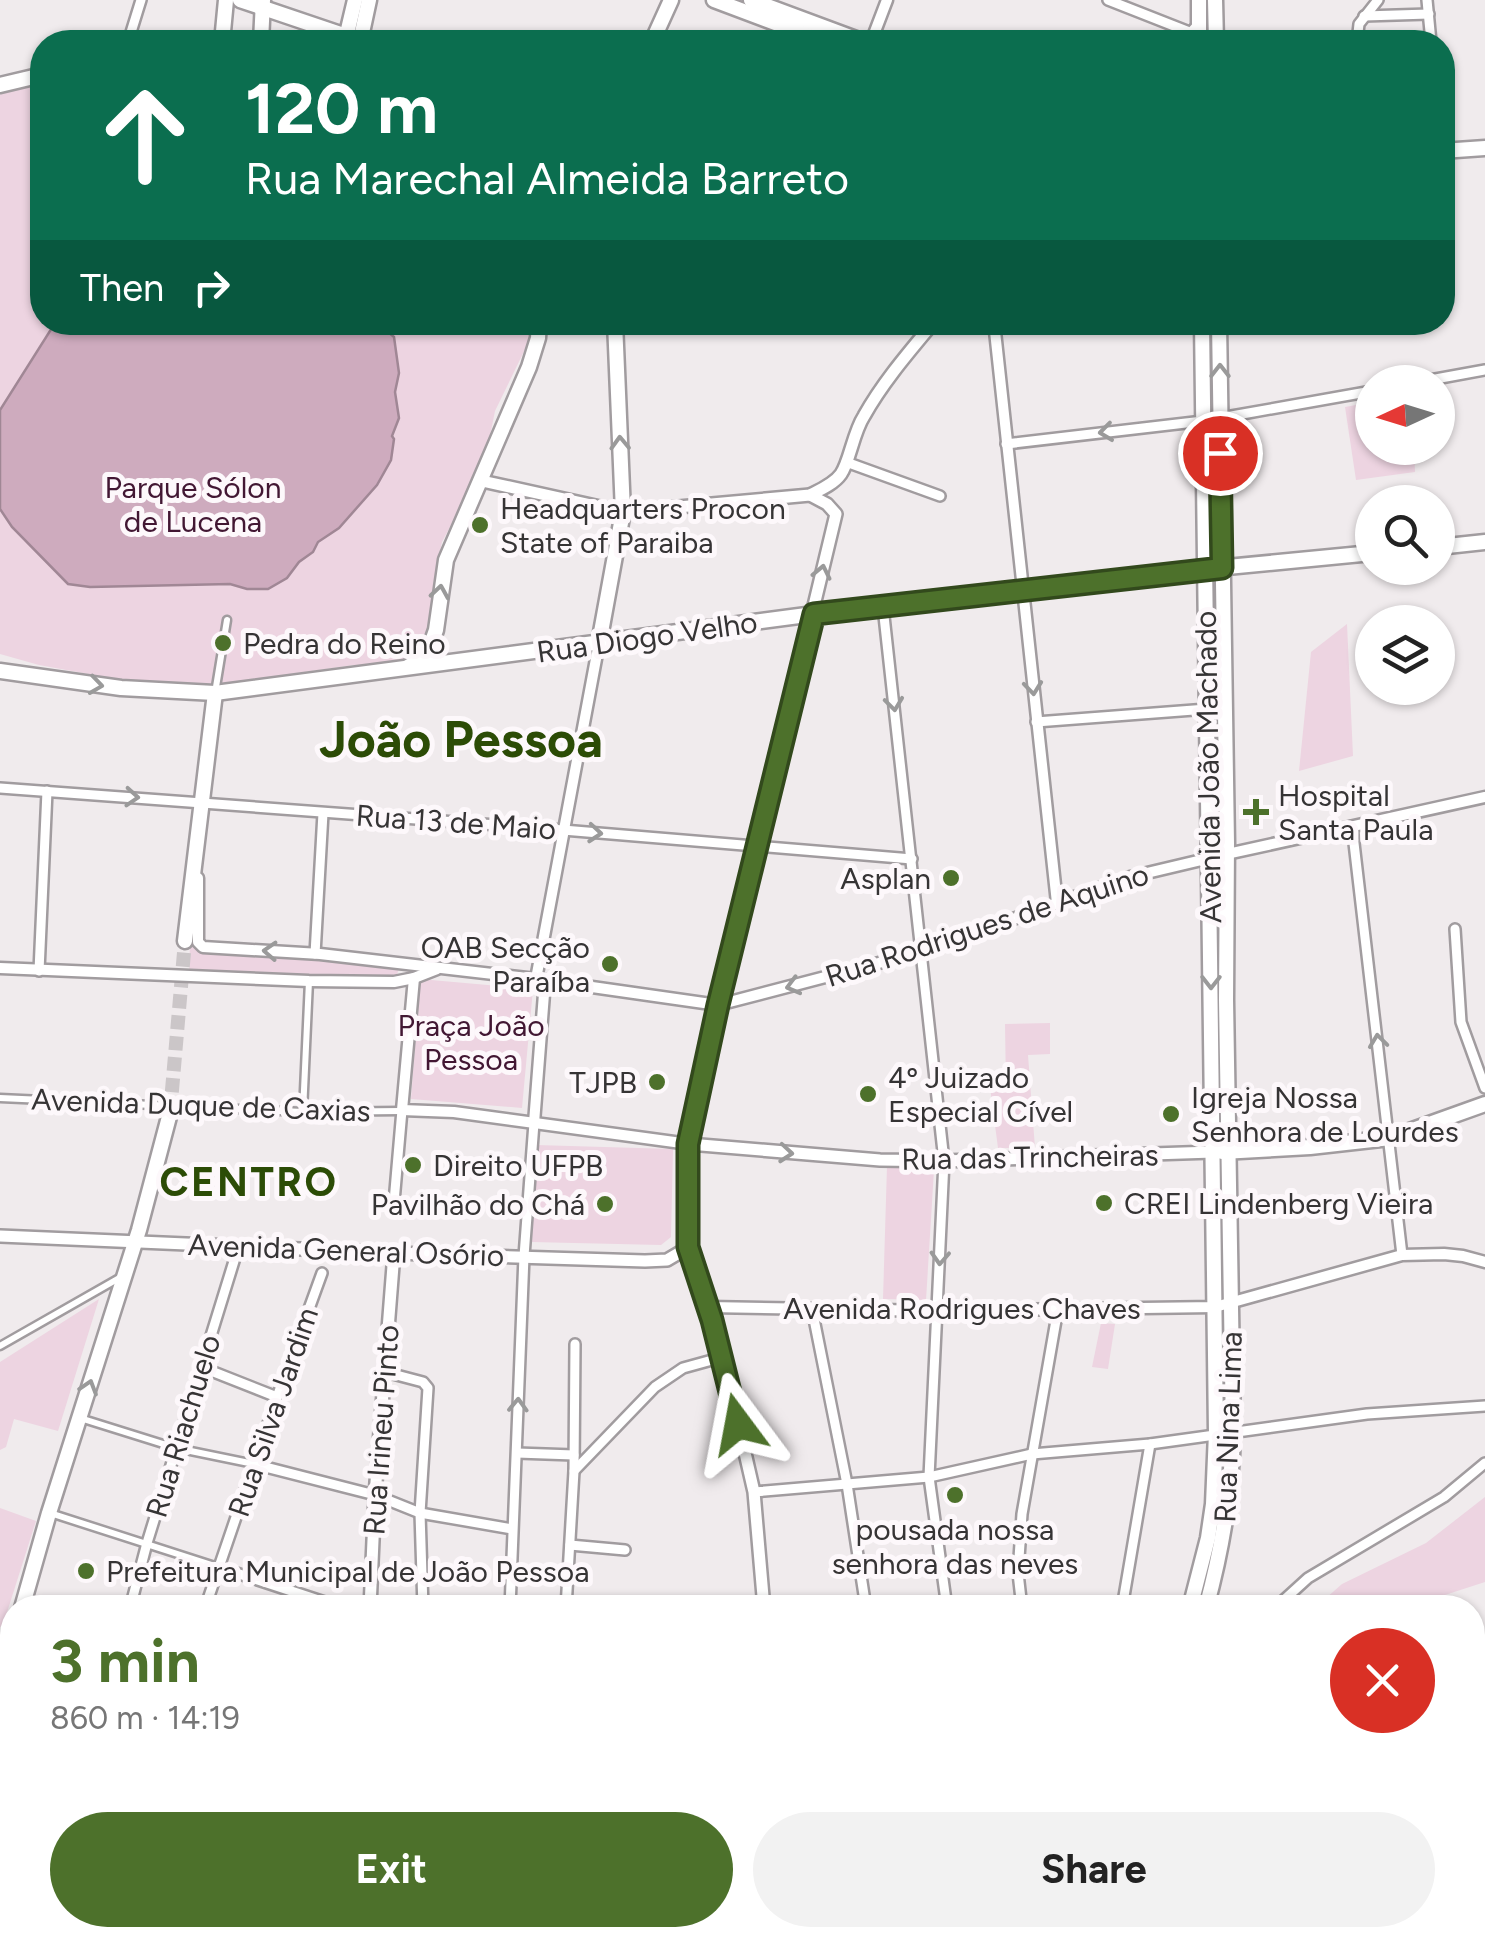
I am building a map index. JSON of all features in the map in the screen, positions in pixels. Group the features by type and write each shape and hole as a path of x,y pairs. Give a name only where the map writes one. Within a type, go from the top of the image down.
{"main road":[{"path":"224,30 226,0"},
{"path":"240,0 263,4 328,30"},
{"path":"355,0 355,30"},
{"path":"359,30 369,0"},
{"path":"657,30 671,0"},
{"path":"714,0 794,30"},
{"path":"751,0 835,30"},
{"path":"1195,30 1199,0"},
{"path":"262,30 263,4"},
{"path":"1217,30 1219,4"},
{"path":"0,85 30,78"},
{"path":"1455,150 1485,148"},
{"path":"398,670 418,662 429,650 436,630 446,560 529,367 537,335"},
{"path":"599,643 623,512 615,335"},
{"path":"482,481 623,512 810,496 841,474 864,415 923,335"},
{"name":"Avenida João Machado","path":"1202,335 1214,1307"},
{"name":"Avenida João Machado","path":"1220,335 1232,1304"},
{"path":"763,1595 754,1492 709,1308 688,1247 688,1144 836,514 827,504 810,496"},
{"path":"1455,545 1485,542"},
{"name":"Rua Diogo Velho","path":"215,693 814,614 1355,555"},
{"path":"0,671 121,688 215,693 199,826 191,942"},
{"name":"Rua das Trincheiras","path":"688,1144 863,1159 1230,1152 1390,1138 1485,1104"},
{"path":"26,1595 135,1242 170,1113"},
{"name":"Avenida General Osório","path":"0,1236 660,1260 674,1257 688,1247"},
{"name":"Rua Irineu Pinto","path":"371,1595 394,1253"},
{"name":"Rua Nina Lima","path":"1210,1595 1222,1549 1233,1468 1232,1304"},
{"name":"Rua Nina Lima","path":"1193,1595 1213,1504 1214,1307"},
{"path":"0,1774 0,1796"}],"street":[{"path":"132,30 141,0"},
{"path":"873,30 887,0"},
{"path":"1108,0 1180,30"},
{"path":"1358,30 1378,0"},
{"path":"1427,0 1430,30"},
{"path":"1364,16 1429,14"},
{"path":"995,335 1057,904"},
{"path":"1455,375 1485,370"},
{"path":"1220,418 1355,394"},
{"path":"1006,444 1202,421"},
{"path":"846,462 940,496"},
{"path":"883,607 944,1160 929,1477 945,1595"},
{"path":"215,693 227,620"},
{"path":"510,1595 540,980 599,643"},
{"path":"1036,722 1207,709"},
{"name":"Rua 13 de Maio","path":"0,788 912,860"},
{"path":"39,971 48,791"},
{"name":"Rua Rodrigues de Aquino","path":"540,980 718,1005 921,952 1130,878 1485,798"},
{"path":"315,954 323,812"},
{"path":"1352,826 1402,1255"},
{"path":"1455,929 1461,1022 1485,1088"},
{"path":"191,942 203,947 315,954 540,980"},
{"path":"0,968 394,982 437,969"},
{"path":"394,1202 414,978"},
{"path":"302,1112 309,981"},
{"name":"Avenida Duque de Caxias","path":"0,1098 302,1112 402,1110"},
{"path":"402,1110 454,1112 688,1144"},
{"name":"Rua Riachuelo","path":"133,1595 239,1246"},
{"path":"1232,1304 1402,1255 1444,1254 1485,1262"},
{"name":"Rua Silva Jardim","path":"210,1595 322,1273"},
{"path":"0,1346 122,1276"},
{"name":"Avenida Rodrigues Chaves","path":"709,1308 937,1311 1232,1304"},
{"path":"812,1309 848,1484 864,1595"},
{"path":"1021,1595 1019,1545 1058,1309"},
{"path":"567,1595 574,1472 575,1344"},
{"path":"574,1472 655,1387 683,1368 722,1357"},
{"path":"200,1367 276,1397"},
{"path":"386,1372 414,1378 428,1388 420,1513 422,1595"},
{"path":"754,1492 929,1477 1032,1454 1150,1444 1367,1414 1485,1406"},
{"path":"79,1418 176,1448 375,1496 420,1513 512,1529"},
{"path":"1124,1595 1150,1444"},
{"path":"516,1453 574,1455"},
{"path":"1289,1595 1308,1578 1432,1504 1485,1463"},
{"path":"49,1513 303,1595"},
{"path":"570,1545 625,1550"}],"green space":[{"name":"Parque Sólon de Lucena","path":"30,83 30,335 532,335 495,411 485,461 442,542 433,585 432,624 419,651 402,663 354,665 200,687 132,682 0,654 0,92"},
{"path":"1355,405 1355,465 1415,465 1415,472 1356,480 1345,407"},
{"path":"1347,624 1353,756 1299,771 1311,652"},
{"path":"190,942 401,964 394,982 189,976"},
{"name":"Praça João Pessoa","path":"420,979 533,989 522,1108 411,1099"},
{"path":"1050,1023 1050,1054 1028,1055 1035,1148 998,1148 990,1087 1006,1089 1005,1024"},
{"path":"536,1145 673,1149 671,1237 661,1245 531,1242"},
{"path":"887,1166 934,1170 926,1300 883,1299"},
{"path":"99,1299 58,1431 14,1419 6,1447 0,1450 0,1362"},
{"path":"1101,1323 1115,1324 1108,1369 1092,1367"},
{"path":"1485,1497 1485,1582 1445,1595 1330,1595 1342,1584 1426,1543"},
{"path":"0,1508 36,1521 13,1595 0,1595"}],"shaded area":[{"path":"47,335 392,335 399,373 395,392 399,418 392,436 391,460 377,485 287,578 268,589 230,584 68,584 12,527 0,509 0,410"}],"tunnel":[{"path":"170,1113 185,941"}],"place":[{"name":"Headquarters Procon State of Paraiba","path":"480,525"},
{"name":"Pedra do Reino","path":"223,643"},
{"name":"Hospital Santa Paula","path":"1256,812"},
{"name":"Asplan","path":"951,878"},
{"name":"OAB Secção Paraíba","path":"610,964"},
{"name":"TJPB","path":"657,1082"},
{"name":"4º Juizado Especial Cível","path":"868,1094"},
{"name":"Igreja Nossa Senhora de Lourdes","path":"1171,1114"},
{"name":"Direito UFPB","path":"413,1165"},
{"name":"CREI Lindenberg Vieira","path":"1104,1203"},
{"name":"Pavilhão do Chá","path":"605,1204"},
{"name":"pousada nossa senhora das neves","path":"955,1495"},
{"name":"Prefeitura Municipal de João Pessoa","path":"86,1571"}],"district":[{"name":"João Pessoa","path":"461,739"},
{"name":"CENTRO","path":"249,1182"}],"route":[{"path":"738,1424 712,1320 688,1247 688,1144 814,614 1222,568 1220,453"}]}
